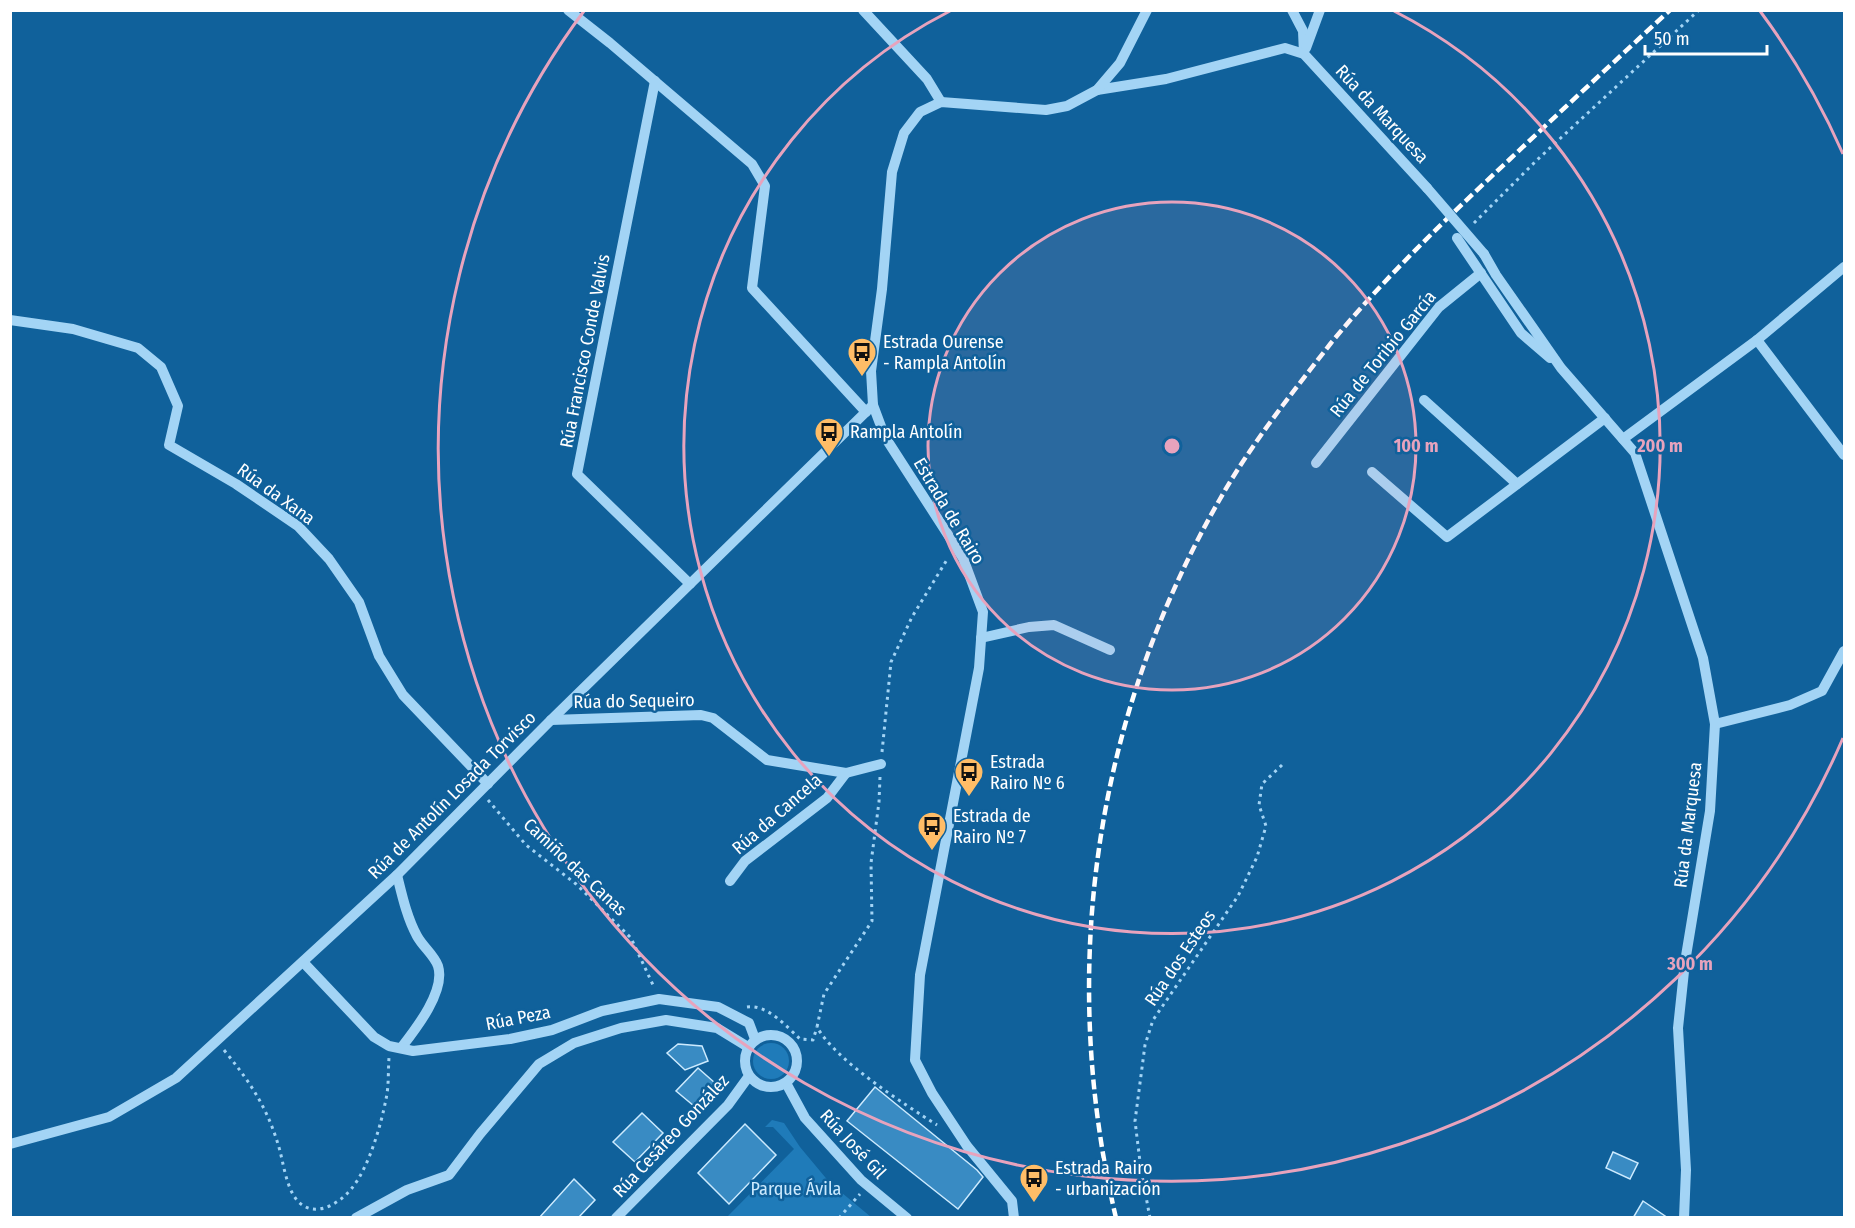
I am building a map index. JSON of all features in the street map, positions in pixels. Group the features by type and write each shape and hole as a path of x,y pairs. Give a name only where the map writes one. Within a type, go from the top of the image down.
{"street":[{"path":"568,10 656,81 752,164 765,186 752,288 870,408"},
{"path":"863,10 927,79 941,102 1047,110 1067,106 1097,90 1166,79 1285,48 1304,54"},
{"path":"1097,90 1120,63 1147,10"},
{"path":"1292,10 1304,31 1304,54"},
{"path":"1304,54 1320,10"},
{"name":"Rúa da Marquesa","path":"1304,54 1484,254 1496,275 1561,368 1635,453 1703,658 1715,724 1710,811 1684,962 1678,1028 1686,1170 1684,1218"},
{"name":"Rúa Francisco Conde Valvis","path":"656,81 577,474 690,584"},
{"name":"Estrada de Rairo","path":"941,102 920,112 904,133 892,172 882,289 871,371 870,408 885,437 963,558 983,612 979,668 920,975 915,1060 932,1093 967,1146 1012,1202 1014,1218"},
{"name":"Rúa da Marquesa","path":"1457,238 1521,333 1561,368"},
{"path":"1623,439 1757,340 1845,267"},
{"name":"Rúa de Toribio García","path":"1316,463 1439,307 1481,273"},
{"name":"Rúa da Xana","path":"10,320 73,329 138,348 161,367 178,406 168,445 236,484 298,526 329,559 359,602 378,656 403,695 485,788"},
{"path":"1757,340 1845,455"},
{"path":"1424,400 1517,484"},
{"name":"Rúa de Antolín Losada Torvisco","path":"10,1144 109,1117 176,1077 397,875 551,720 870,408"},
{"path":"1372,472 1447,537 1605,418"},
{"path":"981,638 1029,627 1054,625 1110,650"},
{"path":"1715,724 1791,705 1822,691 1845,651"},
{"name":"Rúa do Sequeiro","path":"551,720 701,715 713,718 767,760 846,773 881,764"},
{"name":"Rúa da Cancela","path":"730,881 745,861 827,798 846,773"},
{"path":"397,875 410,921 418,938 438,964 440,972 434,998 402,1048"},
{"name":"Rúa Peza","path":"303,962 374,1037 389,1046 413,1051 552,1030 602,1011 659,999 718,1007 749,1023 752,1043"},
{"path":"356,1218 407,1190 449,1175 539,1064 574,1043 621,1028 666,1020 717,1028 752,1043"},
{"path":"765,1035 775,1035 785,1039 793,1046 797,1055 797,1066 793,1076 786,1083 776,1087 756,1084 744,1067 744,1056 752,1043 765,1035"},
{"name":"Rúa Cesáreo González","path":"616,1218 728,1105 749,1076"},
{"name":"Rúa José Gil","path":"786,1083 805,1118 867,1186 908,1218"}],"path":[{"path":"1457,238 1537,160 1699,10"},
{"path":"724,1010 755,1006 778,1019 800,1039 813,1040 824,994 872,921 871,863 879,802 882,738 891,662 912,616 955,546"},
{"name":"Rúa dos Esteos","path":"1150,1218 1135,1121 1145,1045 1153,1020 1232,905 1252,867 1266,826 1259,805 1262,784 1282,765"},
{"name":"Camiño das Canas","path":"485,788 526,845 576,884 631,938 659,999"},
{"path":"817,1027 825,1041 865,1075 939,1127"},
{"path":"217,1041 259,1095 278,1143 291,1190 304,1206 312,1209 321,1209 336,1203 351,1190 366,1162 387,1098 389,1046"},
{"path":"839,1218 867,1186"}],"green space":[{"path":"771,1043 783,1049 789,1061 783,1073 771,1079 759,1073 753,1061 759,1049"},
{"name":"Parque Ávila","path":"772,1120 784,1123 800,1147 830,1183 871,1217 727,1217 794,1149 773,1127 765,1127"}],"building":[{"path":"678,1044 702,1046 708,1061 685,1070 667,1053"},
{"path":"698,1068 715,1083 694,1106 676,1091"},
{"path":"875,1087 983,1177 958,1209 847,1121"},
{"path":"642,1113 663,1133 635,1162 613,1142"},
{"path":"745,1124 776,1155 729,1204 698,1173"},
{"path":"1613,1152 1638,1163 1630,1179 1606,1168"},
{"path":"574,1179 595,1200 578,1218 539,1218"},
{"path":"1643,1201 1668,1218 1633,1218"}],"railway":[{"path":"1116,1218 1099,1125 1090,1033 1090,940 1099,848 1116,758 1142,669 1177,583 1220,499 1245,458 1331,343 1395,271 1440,226 1670,10"}],"place":[{"name":"Estrada Ourense - Rampla Antolín","path":"862,378"},
{"name":"Rampla Antolín","path":"829,458"},
{"name":"Estrada Rairo Nº 6","path":"969,798"},
{"name":"Estrada de Rairo Nº 7","path":"932,852"},
{"name":"Estrada Rairo - urbanización","path":"1034,1204"}]}
